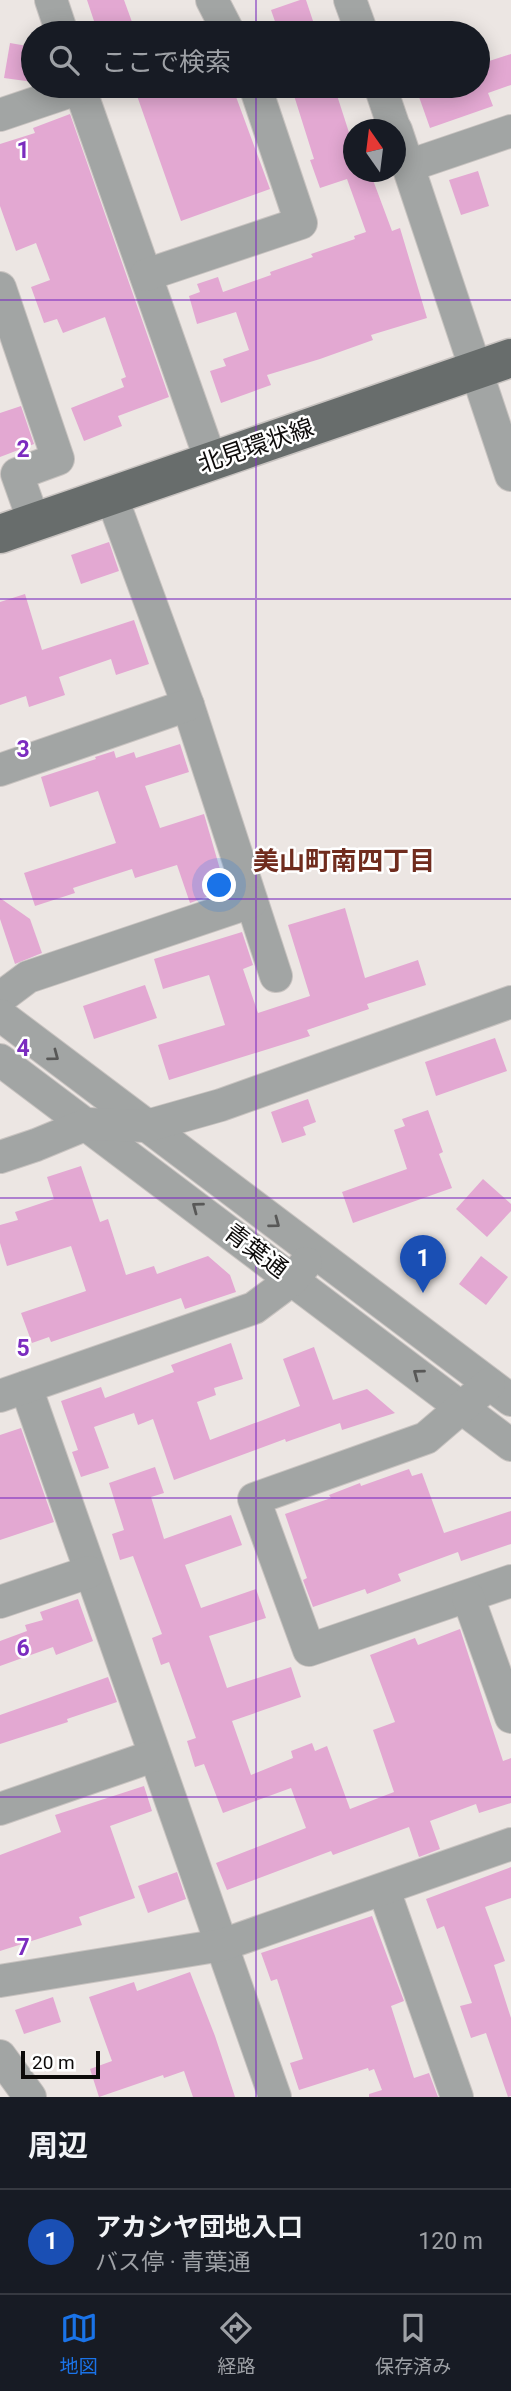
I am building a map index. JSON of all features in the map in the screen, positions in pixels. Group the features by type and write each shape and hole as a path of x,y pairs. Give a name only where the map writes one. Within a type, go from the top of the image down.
{"main road":[{"name":"北見環状線","path":"17,528 511,358"}],"street":[{"path":"51,0 58,21"},
{"path":"212,0 223,21"},
{"path":"351,0 358,21"},
{"path":"0,115 48,98"},
{"path":"83,98 211,461"},
{"path":"146,275 302,223 258,98"},
{"path":"384,98 391,119"},
{"path":"408,166 511,131"},
{"path":"406,160 511,475"},
{"path":"0,288 58,459 17,474 17,528"},
{"path":"111,495 188,705 276,976"},
{"path":"0,769 188,705"},
{"path":"0,998 28,977 251,901"},
{"path":"0,1157 87,1124 147,1126 220,1105 511,1002"},
{"name":"青葉通","path":"0,1015 500,1392"},
{"name":"青葉通","path":"0,1060 511,1445"},
{"path":"275,2097 89,1572 13,1392 254,1308 293,1279 314,1253"},
{"path":"500,1392 461,1408 426,1438 254,1499 309,1650 511,1581"},
{"path":"0,1602 89,1572"},
{"path":"468,1597 511,1717"},
{"path":"0,1809 153,1756"},
{"path":"0,1981 222,1945 511,1844"},
{"path":"384,1890 457,2097"},
{"path":"0,2056 30,2097"}],"building":[{"path":"87,0 124,0 132,21 94,21"},
{"path":"306,0 313,21 275,21 271,10"},
{"path":"10,43 21,45 21,80 4,78"},
{"path":"511,54 511,85 490,92 490,61"},
{"path":"138,98 236,98 270,189 181,221"},
{"path":"295,98 338,98 345,119 343,180 320,188 310,160 314,159"},
{"path":"419,98 490,98 493,106 430,128"},
{"path":"70,114 169,397 118,416 122,426 84,441 71,408 124,387 121,379 126,377 105,317 63,333 57,319 44,323 31,287 50,280 36,243 16,251 0,206 0,144 35,133 33,128"},
{"path":"478,171 489,206 461,215 449,180"},
{"path":"348,182 374,182 392,231 400,228 427,318 371,335 373,340 267,375 271,385 221,403 210,371 226,366 223,359 249,350 236,312 197,324 189,296 200,292 197,284 218,277 223,292 271,275 270,272 313,257 311,254 355,239 354,236 366,232"},
{"path":"21,406 34,444 0,457 0,413"},
{"path":"109,542 119,571 81,584 71,555"},
{"path":"25,594 42,650 134,620 149,664 116,675 111,659 59,677 65,695 29,707 26,696 0,705 0,602"},
{"path":"180,744 189,772 145,786 160,828 204,814 226,890 190,903 177,865 135,878 132,869 73,888 75,893 35,906 24,873 116,843 98,791 50,807 41,777 114,751 116,758 134,752 136,758"},
{"path":"0,898 30,919 42,953 15,964 0,919"},
{"path":"345,908 365,978 418,960 426,985 367,1004 369,1009 307,1030 310,1036 169,1080 158,1045 225,1025 209,975 163,989 154,959 242,932 253,965 243,969 258,1013 310,996 288,925"},
{"path":"145,985 157,1018 94,1039 83,1006"},
{"path":"495,1038 507,1071 436,1096 425,1062"},
{"path":"308,1099 316,1122 303,1127 306,1135 282,1143 271,1112"},
{"path":"428,1110 443,1152 439,1154 452,1188 353,1223 342,1192 407,1169 394,1130 405,1126 402,1119"},
{"path":"81,1166 100,1222 108,1219 126,1275 154,1266 157,1274 208,1256 230,1275 236,1292 185,1309 181,1298 51,1342 49,1337 32,1343 21,1313 86,1291 71,1246 7,1266 0,1243 0,1225 18,1220 15,1212 54,1199 47,1177"},
{"path":"483,1179 511,1204 511,1211 487,1237 456,1209"},
{"path":"481,1256 508,1277 486,1305 459,1284"},
{"path":"231,1343 243,1379 214,1388 216,1395 197,1402 210,1440 300,1406 283,1359 314,1347 333,1400 367,1389 395,1413 342,1430 340,1423 286,1442 285,1439 174,1480 153,1419 138,1425 134,1413 94,1427 109,1468 81,1477 72,1452 78,1450 61,1401 101,1387 105,1398 174,1372 171,1365"},
{"path":"21,1428 54,1522 0,1540 0,1435"},
{"path":"155,1467 164,1493 151,1497 164,1539 231,1515 242,1545 185,1565 201,1608 256,1589 266,1618 209,1636 227,1688 291,1667 301,1697 232,1721 251,1775 293,1758 291,1751 312,1743 315,1751 327,1746 350,1809 394,1792 373,1730 395,1722 370,1655 415,1638 418,1645 460,1629 503,1761 511,1758 511,1803 479,1813 476,1804 430,1821 440,1849 419,1857 409,1827 333,1855 331,1851 227,1890 216,1863 306,1828 291,1788 223,1813 204,1764 195,1767 187,1741 196,1738 169,1662 161,1665 152,1638 162,1634 133,1556 120,1560 112,1534 124,1530 109,1483"},
{"path":"409,1469 412,1476 422,1473 444,1533 511,1511 511,1544 461,1561 458,1552 398,1574 401,1581 367,1594 365,1589 313,1607 303,1580 307,1578 285,1514 331,1498 329,1495 360,1483 361,1486"},
{"path":"78,1599 93,1641 56,1655 53,1647 0,1666 0,1641 27,1631 25,1625 43,1620 40,1612"},
{"path":"108,1677 117,1702 67,1719 68,1722 0,1744 0,1715"},
{"path":"144,1786 152,1811 110,1826 135,1898 79,1917 82,1925 0,1951 0,1855 61,1832 55,1815"},
{"path":"511,1867 511,1898 485,1907 505,1961 494,1965 511,2018 511,2096 508,2097 486,2033 471,2038 460,2006 472,2003 444,1926 437,1929 426,1899"},
{"path":"177,1872 186,1899 148,1913 138,1886"},
{"path":"372,1916 404,2001 391,2006 414,2078 429,2073 438,2097 369,2097 369,2094 382,2090 374,2069 369,2071 368,2068 299,2090 290,2063 303,2059 277,1979 271,1981 261,1953"},
{"path":"190,1972 235,2097 193,2097 184,2071 164,2078 163,2075 99,2097 90,2069 112,2061 89,1997 134,1982 137,1991"},
{"path":"53,1997 61,2022 24,2034 15,2010"}],"place":[{"name":"アカシヤ団地入口","path":"423,1293"}],"district":[{"name":"美山町南四丁目","path":"344,861"}]}
